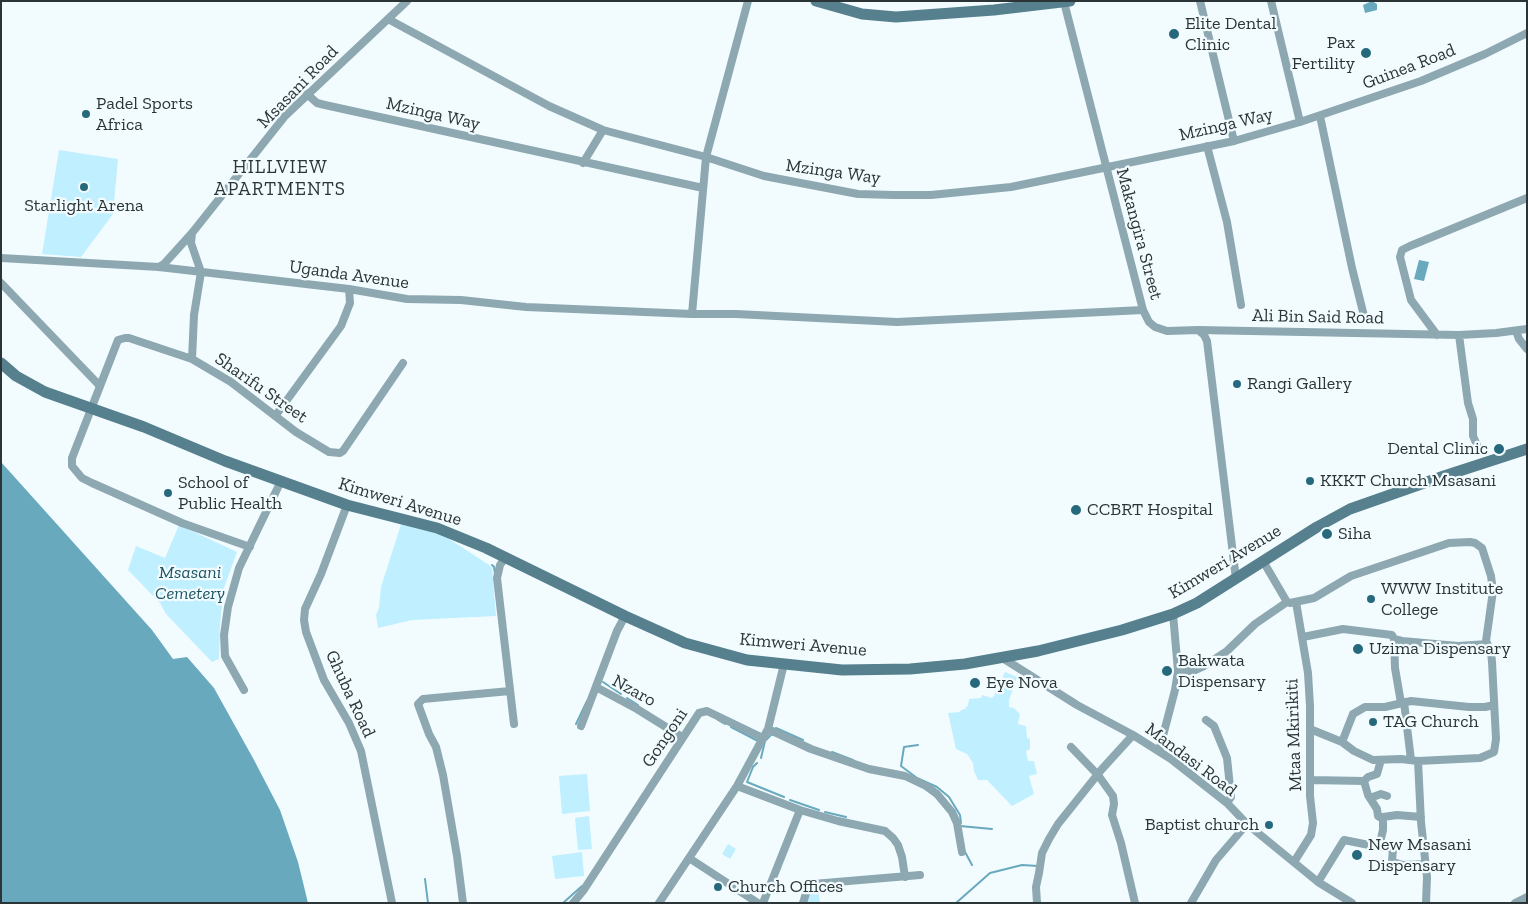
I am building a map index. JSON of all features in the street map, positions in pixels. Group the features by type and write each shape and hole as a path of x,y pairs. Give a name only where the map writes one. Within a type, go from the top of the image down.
{"street":[{"name":"Msasani Road","path":"159,266 164,264 192,233 286,116 407,1"},
{"path":"692,314 706,157 748,1"},
{"path":"816,1 862,14 896,17 994,10 1067,2"},
{"path":"1200,1 1234,141"},
{"path":"1271,1 1300,122"},
{"name":"Makangira Street","path":"1067,2 1106,168 1143,310 1149,322 1155,327 1167,331 1198,330"},
{"name":"Mzinga Way","path":"388,19 549,106 603,130 706,157 764,176 858,194 931,195 1011,187 1234,141 1300,122"},
{"name":"Guinea Road","path":"1300,122 1421,81 1485,54 1527,33"},
{"name":"Mzinga Way","path":"307,94 317,103 325,105 703,188"},
{"name":"Ali Bin Said Road","path":"1320,116 1364,316"},
{"path":"583,163 603,130"},
{"path":"1207,146 1227,222 1241,305"},
{"path":"1437,334 1411,300 1400,256 1402,250 1527,198"},
{"path":"192,233 192,243 201,272 194,315 192,359"},
{"name":"Uganda Avenue","path":"1,258 159,266 407,299 447,300 526,307 897,322 1143,310"},
{"path":"1,283 100,386"},
{"path":"276,415 341,326 350,303 349,290"},
{"name":"Ali Bin Said Road","path":"1198,330 1459,335 1516,331 1527,328"},
{"path":"1198,330 1204,335 1210,351 1236,579"},
{"path":"1516,331 1519,339 1527,349"},
{"path":"1459,335 1468,403 1473,419 1473,436 1477,445"},
{"name":"Sharifu Street","path":"250,547 182,523 92,483 82,478 72,466 72,458 116,344 121,338 129,338 192,359 231,382 296,432 329,452 340,453 343,451 403,364"},
{"name":"Kimweri Avenue","path":"1,363 16,376 45,392 92,407 225,461 347,505 438,528 677,640 748,660 842,670 910,669 965,664 1038,650 1122,630 1173,614 1197,603 1350,509 1527,449"},
{"path":"244,690 225,656 224,635 228,607 239,568 281,481"},
{"name":"Ghuba Road","path":"347,505 321,574 305,608 304,620 306,632 324,680 349,723 361,751 392,903"},
{"path":"1178,671 1193,671 1204,666 1227,651 1254,624 1287,602 1314,598 1351,576 1449,543 1470,542 1482,548 1492,583 1486,644 1491,655 1496,739 1494,752 1480,758 1415,761 1370,759 1342,742 1310,728"},
{"path":"505,558 500,564 497,578 514,724"},
{"path":"1263,561 1287,602"},
{"name":"Mtaa Mkirikiti","path":"1294,862 1313,829 1308,673 1296,602"},
{"path":"1159,751 1178,671 1173,614"},
{"path":"581,726 617,631 625,616"},
{"path":"1303,637 1343,629 1392,635 1394,639 1395,668 1415,761 1426,864 1426,903"},
{"path":"1394,639 1450,645 1486,644"},
{"name":"Mandasi Road","path":"1000,657 1077,705 1159,751 1227,803 1247,824 1318,882 1352,903"},
{"path":"660,903 737,786 768,729 784,664"},
{"name":"Nzaro","path":"596,687 637,709 682,737"},
{"path":"463,903 443,775 436,747 418,704 423,699 510,692"},
{"path":"1342,742 1350,718 1355,712 1365,707 1386,707 1403,702 1469,707 1494,705"},
{"name":"Gongoni","path":"573,903 583,891 682,737 695,718 704,710 763,738"},
{"path":"1206,720 1214,726 1227,758 1231,797 1227,803"},
{"path":"768,729 811,749 869,769 905,776 926,786 952,812 957,823 962,852"},
{"path":"1037,903 1036,887 1038,873 1042,853 1049,839 1058,824 1133,735"},
{"path":"1071,746 1098,775 1113,796 1112,815 1136,903"},
{"path":"1310,780 1364,781 1368,777 1377,774 1382,760"},
{"path":"1364,781 1370,798 1377,809 1378,816 1383,819"},
{"path":"737,786 800,810 838,821 885,831 898,845 902,857 904,877"},
{"path":"1370,798 1381,794 1387,796"},
{"path":"763,903 800,810"},
{"path":"1318,882 1344,840 1379,847 1383,817 1390,815 1421,816"},
{"path":"1190,903 1216,860 1247,824"},
{"path":"1382,847 1393,850 1393,862 1403,865 1426,864"},
{"path":"689,858 758,903"},
{"path":"803,903 808,887 813,884 920,874"},
{"path":"1515,903 1527,897"}],"green space":[{"name":"Starlight Arena","path":"59,150 118,159 113,214 81,257 42,254"},
{"path":"402,521 434,529 492,568 496,616 412,620 378,628 376,615 379,608 381,587"},
{"name":"Msasani Cemetery","path":"179,525 237,552 224,588 219,659 212,662 166,614 160,603 128,570 136,546 165,558"},
{"path":"1005,672 1017,677 1009,700 1009,707 1014,708 1020,714 1018,724 1026,726 1027,738 1030,739 1030,749 1026,751 1028,761 1034,761 1037,774 1029,776 1034,794 1012,806 987,780 978,780 973,763 967,754 956,749 948,713 960,712 965,709 968,706 969,699 981,698 982,695 992,698"},
{"path":"587,774 590,811 562,814 559,776"},
{"path":"589,816 592,849 578,850 575,818"},
{"path":"728,844 736,849 730,859 722,854"},
{"path":"582,852 584,876 555,879 552,856"},
{"path":"812,887 818,887 820,903 806,903"}],"shaded area":[{"path":"1372,1 1377,4 1377,10 1365,13 1363,5"},
{"path":"1419,260 1429,262 1424,281 1414,279"},
{"path":"1,462 152,630 173,659 187,657 214,688 280,810 298,862 308,903 1,903"}],"waterway":[{"path":"492,565 495,574"},
{"path":"603,682 621,694"},
{"path":"627,698 638,705"},
{"path":"576,724 587,701"},
{"path":"718,720 725,724"},
{"path":"731,727 758,741"},
{"path":"776,728 803,740"},
{"path":"761,758 765,741 773,735"},
{"path":"918,745 904,747 901,766 917,778 937,787 949,797 960,815 961,823 959,823"},
{"path":"832,752 853,760"},
{"path":"757,763 753,767 747,782 784,797"},
{"path":"790,800 819,810"},
{"path":"825,812 846,817"},
{"path":"960,826 992,829"},
{"path":"964,850 972,865"},
{"path":"956,903 990,873 1022,865 1038,866"},
{"path":"425,879 428,903"},
{"path":"563,903 582,886"}],"place":[{"name":"Elite Dental Clinic","path":"1174,34"},
{"name":"Pax Fertility","path":"1366,53"},
{"name":"Padel Sports Africa","path":"86,114"},
{"name":"Starlight Arena","path":"84,187"},
{"name":"Rangi Gallery","path":"1237,384"},
{"name":"Dental Clinic","path":"1499,449"},
{"name":"KKKT Church Msasani","path":"1310,481"},
{"name":"School of Public Health","path":"168,493"},
{"name":"CCBRT Hospital","path":"1076,510"},
{"name":"Siha","path":"1327,534"},
{"name":"WWW Institute College","path":"1371,599"},
{"name":"Uzima Dispensary","path":"1358,649"},
{"name":"Bakwata Dispensary","path":"1167,671"},
{"name":"Eye Nova","path":"975,683"},
{"name":"TAG Church","path":"1373,722"},
{"name":"Baptist church","path":"1269,825"},
{"name":"New Msasani Dispensary","path":"1357,855"},
{"name":"Church Offices","path":"718,887"}],"district":[{"name":"HILLVIEW APARTMENTS","path":"280,179"}]}
